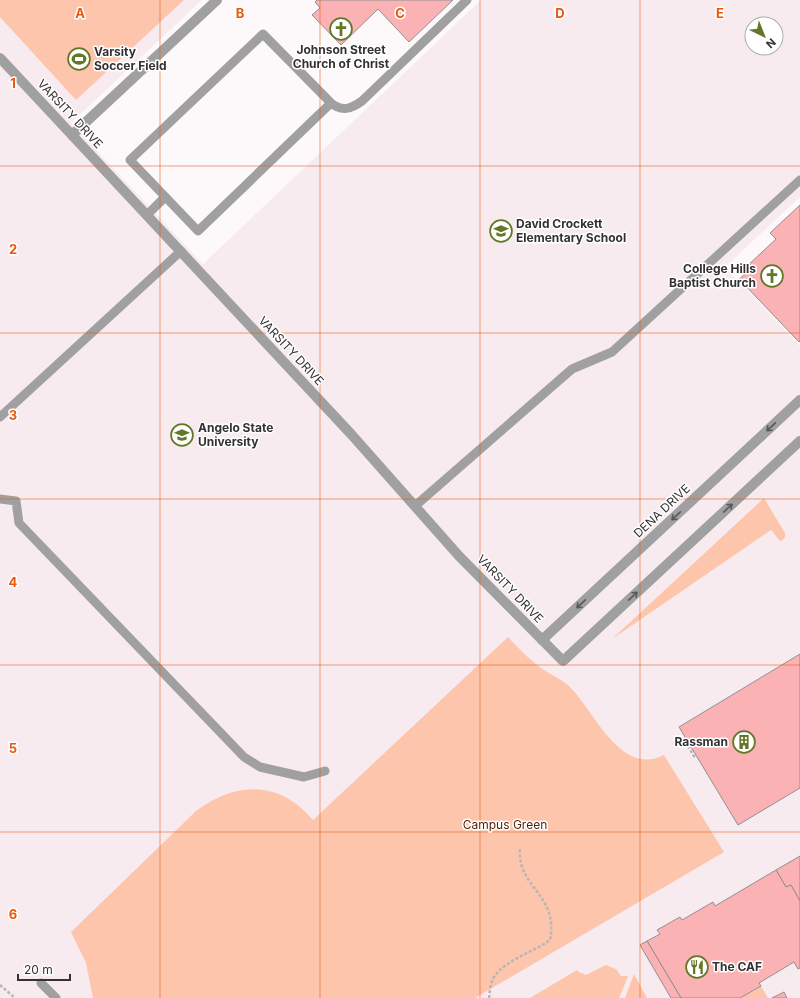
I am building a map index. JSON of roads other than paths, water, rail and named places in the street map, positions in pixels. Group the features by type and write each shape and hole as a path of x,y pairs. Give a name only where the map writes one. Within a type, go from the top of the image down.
{"street":[{"path":"72,135 217,0"},
{"name":"VARSITY DRIVE","path":"0,58 351,434 459,556 563,661 800,441"},
{"name":"DENA DRIVE","path":"542,640 800,400"}],"lane":[{"path":"331,104 198,231 130,160 263,34 331,104 341,109 352,108 467,0"},
{"path":"415,506 572,369 612,352 800,180"},
{"path":"147,215 165,197"},
{"path":"0,417 181,252"},
{"path":"0,498 16,501 19,523 244,757 260,767 304,777 325,771"},
{"path":"42,983 56,998"}],"place":[{"name":"Johnson Street Church of Christ","path":"341,29"},
{"name":"Varsity Soccer Field","path":"79,59"},
{"name":"David Crockett Elementary School","path":"501,231"},
{"name":"College Hills Baptist Church","path":"772,276"},
{"name":"Angelo State University","path":"182,435"},
{"name":"Rassman","path":"744,742"},
{"name":"The CAF","path":"697,967"}],"park label":[{"name":"Campus Green","path":"505,825"}]}
